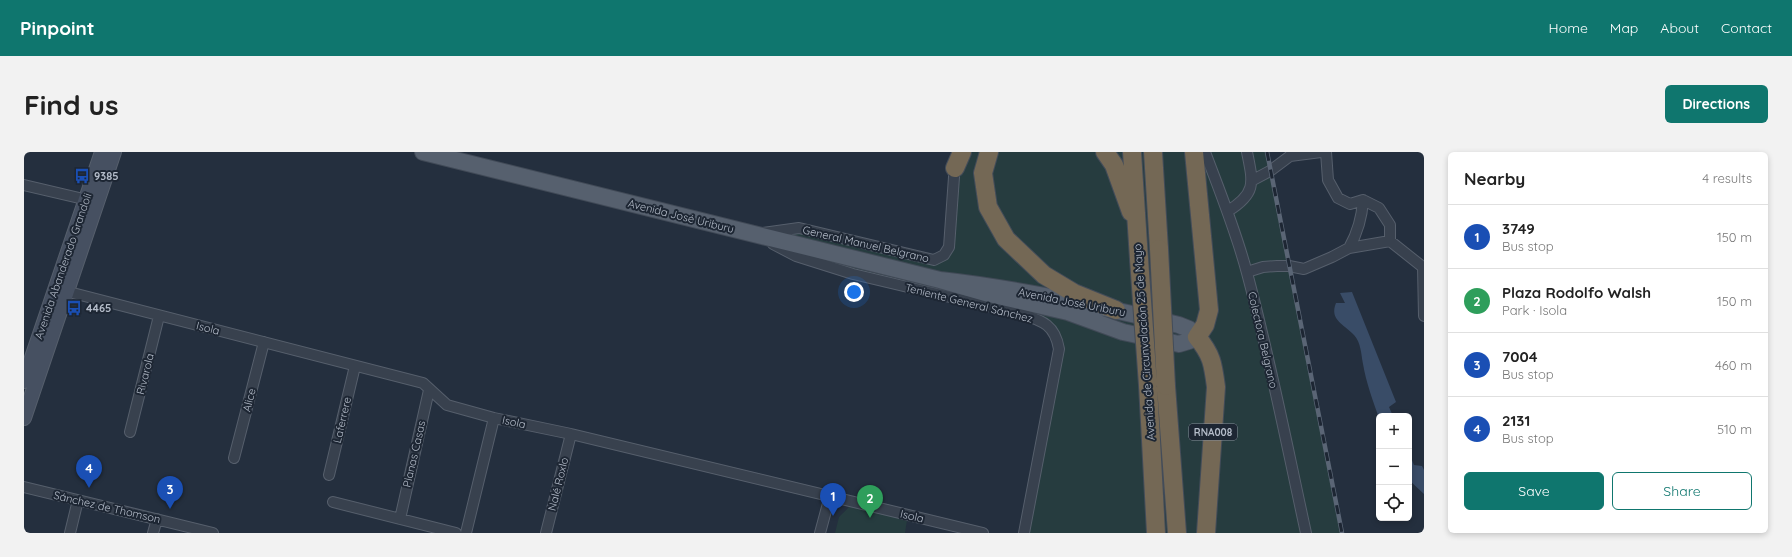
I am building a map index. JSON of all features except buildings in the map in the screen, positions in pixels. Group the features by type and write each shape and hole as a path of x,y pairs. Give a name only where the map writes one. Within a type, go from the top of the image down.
{"highway":[{"path":"989,152 983,173 988,207 1006,239 1044,275 1074,293 1116,310"},
{"path":"1105,152 1114,165 1125,198 1136,224"},
{"name":"Avenida de Circunvalación 25 de Mayo","path":"1132,152 1148,385 1156,533"},
{"name":"Avenida de Circunvalación 25 de Mayo","path":"1153,152 1166,386 1177,533"},
{"path":"1194,152 1210,310 1205,325 1197,337"},
{"name":"RNA008","path":"1197,337 1208,352 1214,366 1216,387 1206,533"}],"main road":[{"name":"Avenida José Uriburu","path":"423,152 940,280 989,294 1068,312 1123,332 1179,344 1197,337 1189,329 1179,325 1116,310 986,285 940,280"}],"street":[{"name":"Avenida Abanderado Grandoli","path":"24,418 61,290 91,201 102,152"},
{"name":"Avenida Abanderado Grandoli","path":"91,201 114,152"},
{"name":"Colectora Belgrano","path":"1205,152 1228,211 1247,272 1269,362 1306,533"},
{"path":"1228,211 1239,204 1249,193 1253,180 1247,152"},
{"path":"1253,180 1270,171 1291,154 1321,152"},
{"path":"1326,152 1328,180 1338,198 1350,204 1363,200 1379,208 1390,224 1390,241"},
{"name":"General Manuel Belgrano","path":"755,234 799,228 934,260 944,255 949,247 958,157"},
{"path":"24,185 91,201"},
{"path":"1349,248 1358,232 1363,200"},
{"name":"Teniente General Sánchez","path":"755,234 796,256 846,272 1022,314 1036,319 1050,327 1057,339 1059,349 1024,533"},
{"path":"1247,272 1263,267 1277,266 1289,266 1304,269 1349,248 1390,241 1424,267 1424,316"},
{"name":"Avenida Abanderado Grandoli","path":"24,381 61,290"},
{"name":"Isola","path":"61,290 423,383 446,405 494,418 571,434 984,533"},
{"name":"Rivarola","path":"130,432 159,316"},
{"name":"Alice","path":"234,458 264,342"},
{"name":"Laferrere","path":"329,475 355,366"},
{"name":"Planas Casas","path":"400,519 429,390"},
{"path":"466,533 494,418"},
{"name":"Nalé Roxlo","path":"546,533 571,434"},
{"name":"Sánchez de Thomson","path":"24,487 213,533"},
{"path":"820,533 830,496"},
{"path":"70,533 78,500"},
{"path":"333,502 456,533"},
{"path":"153,533 157,519"}],"green space":[{"path":"956,152 1267,152 1342,533 1024,533 1057,339 1036,319 853,274 755,234 799,228 934,260 944,255"},
{"path":"850,506 907,520 905,533 835,533 839,517"}],"water":[{"path":"1352,292 1396,402 1389,407 1392,413 1377,413 1366,378 1358,341 1334,314 1336,303 1345,303 1340,293"},
{"path":"1412,460 1414,465 1422,466 1424,470 1424,494 1412,483"}],"railway":[{"path":"1267,152 1342,533"}],"place":[{"name":"9385","path":"82,176"},
{"name":"4465","path":"74,308"},
{"name":"2131","path":"89,488"},
{"name":"7004","path":"170,509"},
{"name":"3749","path":"833,516"},
{"name":"Plaza Rodolfo Walsh","path":"870,518"}]}
